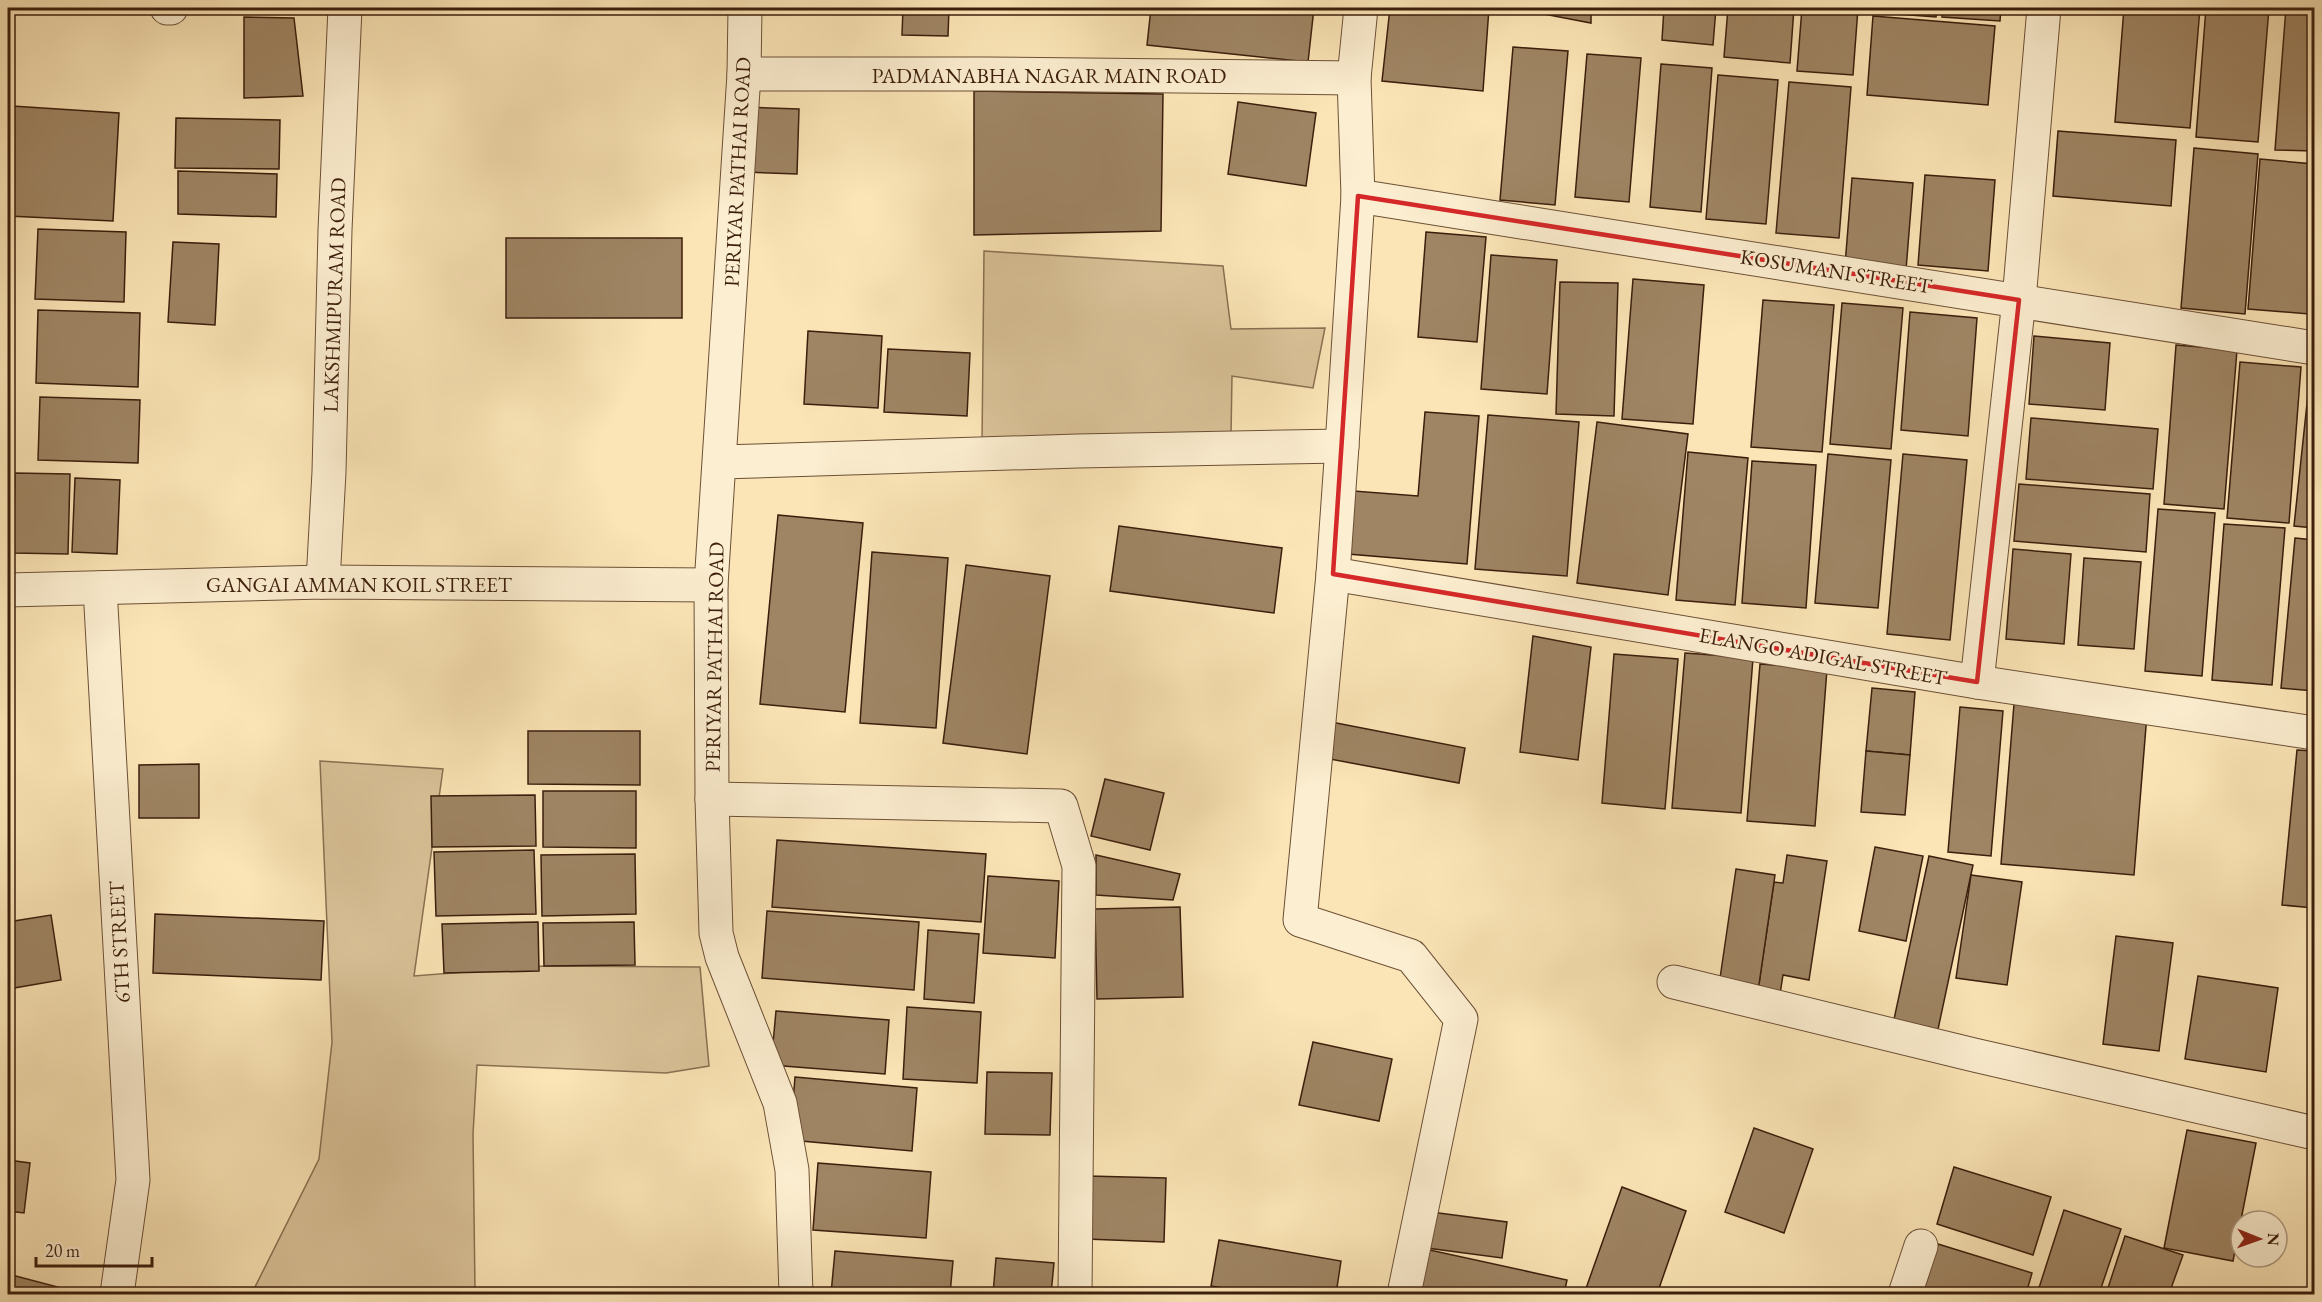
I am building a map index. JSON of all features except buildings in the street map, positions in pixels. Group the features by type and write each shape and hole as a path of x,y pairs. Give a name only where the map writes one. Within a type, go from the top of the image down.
{"street":[{"name":"LAKSHMIPURAM ROAD","path":"323,582 345,8"},
{"name":"PERIYAR PATHAI ROAD","path":"745,8 744,74 721,462 711,585 712,799 716,933 722,957 780,1103 792,1170 796,1294"},
{"path":"1361,8 1354,78 1358,195 1342,446 1333,574 1300,920 1411,956 1461,1019 1404,1294"},
{"path":"1977,682 2019,300 2044,8"},
{"name":"PADMANABHA NAGAR MAIN ROAD","path":"744,74 1354,78"},
{"name":"KOSUMANI STREET","path":"1358,195 2314,348"},
{"path":"721,462 1078,451 1342,446"},
{"name":"ELANGO ADIGAL STREET","path":"1333,574 1977,682 2314,733"},
{"name":"GANGAI AMMAN KOIL STREET","path":"8,590 323,582 711,585"},
{"name":"6TH STREET","path":"100,588 133,1179 117,1294"},
{"path":"712,799 1061,806 1080,866 1075,1294"},
{"path":"1674,982 2314,1133"},
{"path":"1905,1294 1922,1246"}],"highlighted area":[{"path":"1358,196 2019,300 1977,682 1333,574"}],"shaded area":[{"path":"984,251 1223,266 1231,329 1325,328 1313,388 1232,376 1231,436 982,445"},
{"path":"320,761 443,769 414,976 544,966 700,967 709,1066 666,1073 477,1065 473,1134 475,1290 473,1294 353,1294 336,1289 253,1291 319,1159 332,1042"}]}
